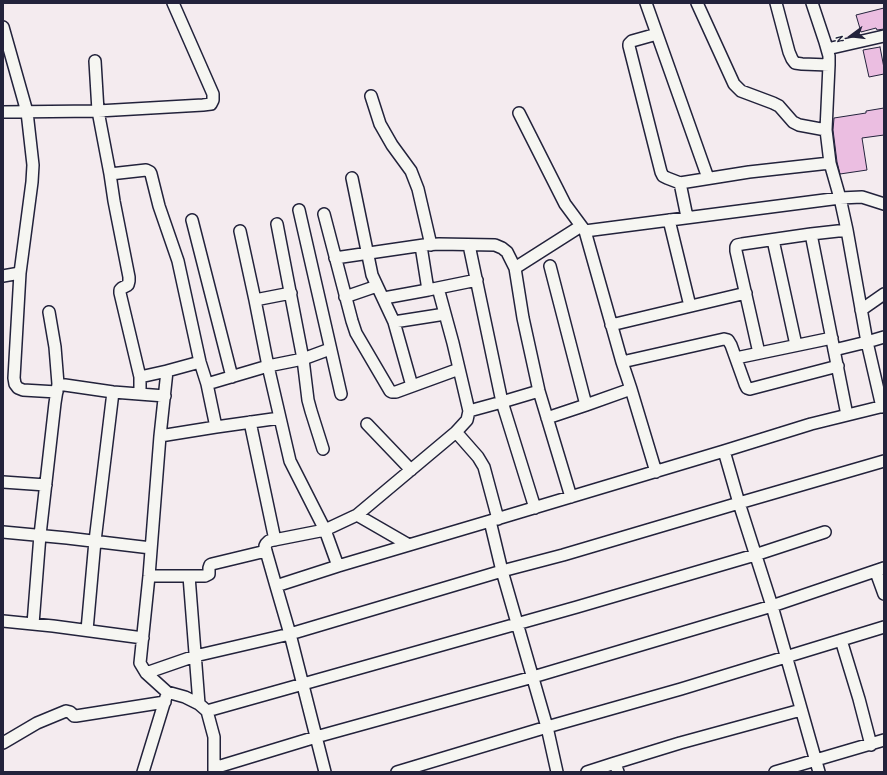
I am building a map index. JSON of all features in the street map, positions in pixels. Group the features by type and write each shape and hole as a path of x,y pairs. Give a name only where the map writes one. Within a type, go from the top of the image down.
{"street":[{"path":"3,112 98,111 211,104 214,100 212,94 173,3"},
{"path":"646,3 708,178"},
{"path":"697,3 734,84 741,91 779,106 793,122 799,125 826,130"},
{"path":"776,3 789,52 795,63 829,65"},
{"path":"276,586 338,566 724,452 811,424 883,406 867,342 847,230 830,163 826,130 829,65 827,50 812,3"},
{"path":"3,27 7,59 27,112 32,165 32,182 20,273 14,378 15,384 18,388 23,390 58,388 165,396"},
{"path":"657,34 632,41 629,46 663,176 680,184 749,172 830,163"},
{"path":"827,50 884,36"},
{"path":"95,60 98,111 129,277 128,285 122,288 120,293 140,377 140,394"},
{"path":"325,772 290,634 266,551 266,544 269,541 325,530 357,515 456,432 467,420 469,411 445,314 433,289 426,245 424,211 418,189 411,171 392,145 380,124 371,96"},
{"path":"520,113 565,204 583,228 656,472"},
{"path":"110,174 146,170 151,174 159,206 178,261 216,427"},
{"path":"352,178 372,275 394,322 412,386"},
{"path":"680,184 687,217"},
{"path":"515,268 583,228 670,220 840,198 862,197 884,204"},
{"path":"299,210 341,394"},
{"path":"324,214 356,333 387,388 392,392 459,369"},
{"path":"192,220 232,377"},
{"path":"670,220 690,306"},
{"path":"277,224 303,359 308,400 324,448"},
{"path":"759,353 736,247 742,244 847,230"},
{"path":"240,231 268,366 290,461 325,530 338,566"},
{"path":"811,234 847,415"},
{"path":"773,240 796,345"},
{"path":"335,258 426,245 496,245 507,252 515,268 523,318 539,391 571,497"},
{"path":"469,245 502,402 535,508"},
{"path":"550,266 586,405"},
{"path":"3,276 20,273"},
{"path":"384,298 477,280"},
{"path":"345,296 377,286"},
{"path":"255,300 291,293"},
{"path":"611,325 746,293"},
{"path":"861,310 884,294"},
{"path":"33,624 40,535 58,388 55,347 49,312"},
{"path":"394,322 445,314"},
{"path":"736,358 832,338"},
{"path":"834,350 884,338"},
{"path":"622,362 724,339 730,342 744,384 750,389 838,366"},
{"path":"207,384 268,366 303,359 330,349"},
{"path":"140,377 200,362"},
{"path":"166,697 146,673 140,663 167,371"},
{"path":"547,418 631,389"},
{"path":"469,411 539,391"},
{"path":"86,630 113,392"},
{"path":"160,436 280,418"},
{"path":"250,422 275,540"},
{"path":"367,424 411,470"},
{"path":"456,432 478,457 484,467 502,571 547,727 557,772"},
{"path":"724,452 772,606 819,772"},
{"path":"146,673 195,656 290,634 502,571 563,555 884,461"},
{"path":"3,482 46,485"},
{"path":"357,515 409,545"},
{"path":"3,532 151,548"},
{"path":"3,742 37,723 66,711 76,716 166,697 185,697 203,708 303,685 755,555 825,532"},
{"path":"149,576 207,576 210,565 212,564 266,551"},
{"path":"189,576 195,656 203,708 214,737 214,770 316,737 533,677 772,606 880,570 884,594"},
{"path":"3,621 143,638"},
{"path":"397,772 681,689 884,627"},
{"path":"841,640 871,745"},
{"path":"144,772 166,697"},
{"path":"587,772 617,768 680,743 801,710"},
{"path":"775,772 884,740"}],"building":[{"path":"884,8 884,29 877,30 876,28 861,32 856,15"},
{"path":"880,47 884,74 869,77 863,50"},
{"path":"884,108 884,135 862,138 867,170 840,174 833,130 834,118 866,113 866,111"}]}
